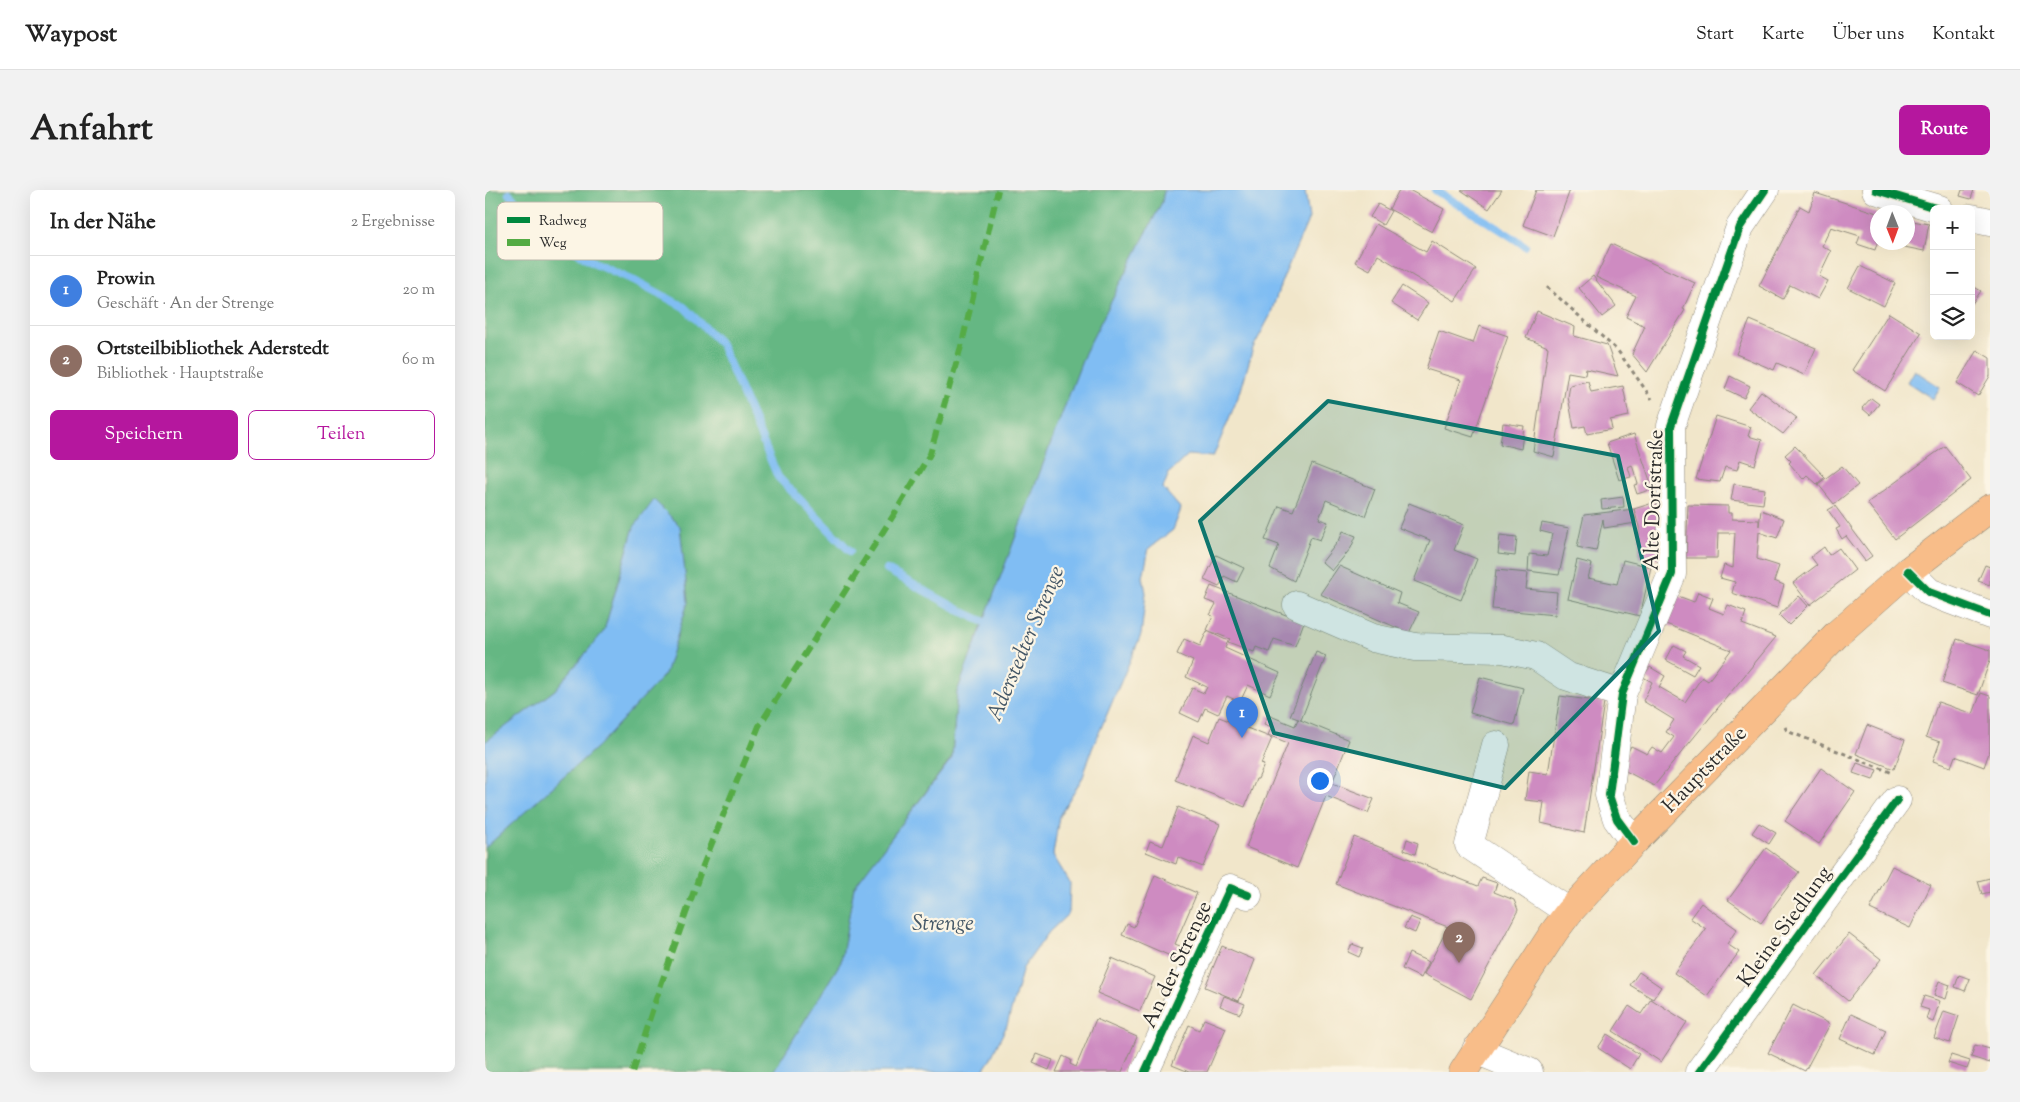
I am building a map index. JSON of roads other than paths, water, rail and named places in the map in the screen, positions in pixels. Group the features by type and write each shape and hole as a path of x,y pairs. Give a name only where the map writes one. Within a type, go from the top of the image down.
{"main road":[{"name":"Hauptstraße","path":"1469,1061 1569,912 1634,842 1837,634 1908,571 1990,508"}],"street":[{"name":"Alte Dorfstraße","path":"1634,842 1617,819 1609,795 1622,694 1672,574 1671,426 1740,227 1765,190"},
{"path":"1876,190 1930,206"},
{"path":"1975,219 1990,222"},
{"path":"1908,571 1929,592 1990,615"},
{"path":"1297,605 1373,638 1415,647 1503,649 1536,656 1566,676 1622,694"},
{"path":"1496,745 1469,845 1569,912"},
{"name":"Kleine Siedlung","path":"1699,1072 1897,800"},
{"name":"An der Strenge","path":"1145,1072 1230,888 1248,895"},
{"path":"1469,1061 1529,1072"}],"water":[{"name":"Strenge","path":"1164,190 1305,190 1309,218 1281,283 1270,316 1253,348 1241,390 1213,457 1188,455 1169,473 1163,488 1181,509 1173,530 1149,548 1143,577 1146,593 1141,635 1092,749 1083,777 1059,816 1053,855 1070,883 1069,913 1049,932 1023,968 1007,1025 982,1072 773,1072 841,962 854,887 952,758 957,692 1085,353 1162,202"},
{"path":"1914,370 1940,387 1933,399 1907,382"},
{"path":"654,500 680,526 688,602 665,674 598,746 485,848 485,742 555,690 604,631 634,527"}],"waterway":[{"path":"1435,190 1525,246"},
{"path":"509,194 517,202"},
{"path":"590,260 636,281 684,307 721,344 778,477 850,551"},
{"path":"887,570 965,613 991,625"}],"place":[{"name":"Prowin","path":"1242,738"},
{"name":"Ortsteilbibliothek Aderstedt","path":"1459,963"}],"water label":[{"name":"Aderstedter Strenge","path":"1024,643"}]}
